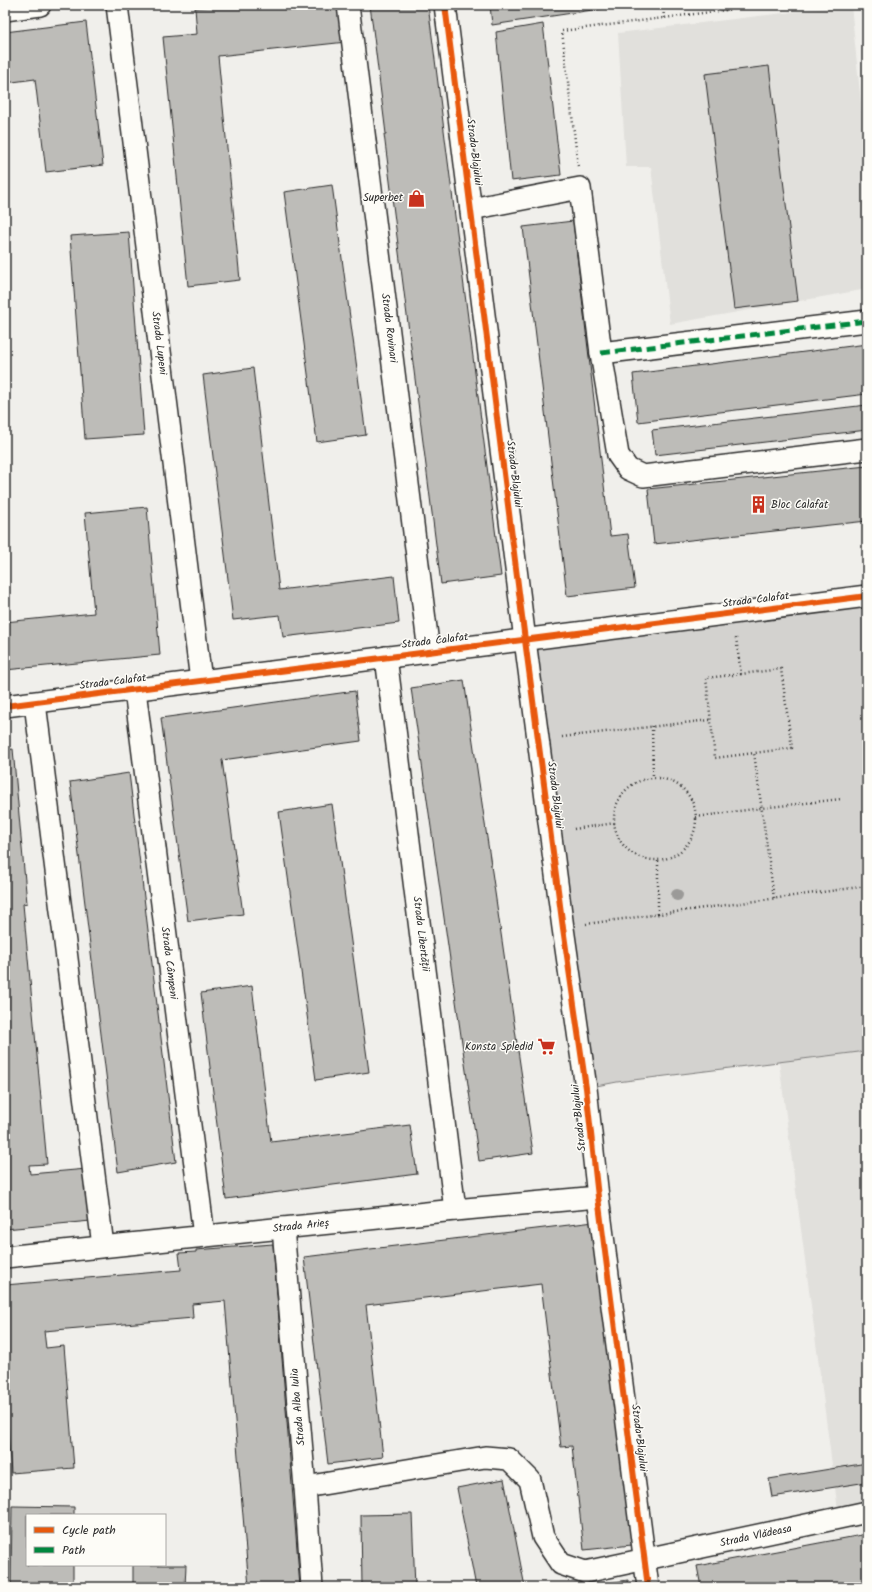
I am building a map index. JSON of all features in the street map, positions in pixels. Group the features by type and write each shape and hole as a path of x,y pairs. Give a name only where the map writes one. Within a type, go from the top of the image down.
{"street":[{"path":"5,10 40,5"},
{"name":"Strada Lupeni","path":"117,5 201,681"},
{"name":"Strada Rovinari","path":"348,5 429,652"},
{"name":"Strada Blajului","path":"445,5 550,833 586,1088 598,1197 648,1587"},
{"path":"471,209 580,188 601,352 618,455 628,469 644,476 867,449"},
{"path":"601,352 867,321"},
{"name":"Strada Calafat","path":"5,706 867,596"},
{"name":"Strada Libertății","path":"386,657 455,1210"},
{"name":"Strada Câmpeni","path":"135,690 204,1236"},
{"path":"35,702 103,1246"},
{"name":"Strada Arieș","path":"5,1257 455,1210 598,1197"},
{"name":"Strada Alba Iulia","path":"283,1228 312,1587"},
{"name":"Strada Vlădeasa","path":"305,1487 484,1457 509,1458 530,1480 543,1537 561,1564 585,1572 867,1512"}],"path":[{"path":"663,5 664,18"},
{"path":"580,188 562,31 765,5"},
{"path":"733,613 741,674"},
{"path":"781,669 792,748 714,758 706,678 741,674 781,669"},
{"path":"538,739 710,720"},
{"path":"652,726 653,778"},
{"path":"754,754 774,898"},
{"path":"658,777 672,781 683,788 691,799 696,812 696,817 696,826 691,838 682,849 671,856 658,860 644,858 632,853 622,844 616,832 614,818 616,805 623,793 633,784 645,779 658,777"},
{"path":"696,817 841,799"},
{"path":"550,833 615,823"},
{"path":"658,860 658,914"},
{"path":"563,928 867,886"}],"shaded area":[{"path":"851,5 867,162 867,289 670,324 651,167 626,167 618,33"},
{"path":"867,597 867,1051 617,1082 586,1088 525,640"},
{"path":"867,1051 867,1512 839,1518 779,1062"}],"building":[{"path":"220,5 342,5 346,42 218,56 240,280 188,286 163,37 197,34 195,8"},
{"path":"370,5 428,5 501,576 441,584 384,134 386,134"},
{"path":"490,5 626,5 492,25"},
{"path":"86,22 103,165 46,172 35,79 5,83 5,32"},
{"path":"543,24 561,175 511,181 496,32"},
{"path":"769,66 798,301 734,309 705,74"},
{"path":"332,185 366,435 317,442 284,192"},
{"path":"573,221 610,536 628,534 635,588 567,596 523,227"},
{"path":"129,232 144,435 85,439 70,236"},
{"path":"867,344 867,394 638,422 633,374"},
{"path":"253,368 279,590 394,576 399,623 283,637 280,615 233,620 203,375"},
{"path":"867,405 867,430 655,455 652,430"},
{"name":"Bloc Calafat","path":"867,466 867,521 654,544 648,489"},
{"path":"147,507 160,655 5,670 5,622 94,613 85,513"},
{"path":"464,680 533,1153 479,1161 411,688"},
{"path":"355,691 361,741 222,760 243,914 188,921 161,718"},
{"path":"13,749 27,903 23,904 47,1164 29,1165 30,1174 87,1169 91,1221 5,1229 5,750"},
{"path":"129,773 176,1162 118,1172 70,782"},
{"path":"332,804 369,1072 316,1080 279,812"},
{"path":"252,986 271,1142 410,1125 417,1174 226,1199 201,993"},
{"path":"594,1222 632,1545 584,1550 572,1446 561,1447 541,1284 366,1305 383,1457 328,1464 304,1257"},
{"path":"273,1244 300,1587 249,1587 225,1301 192,1304 193,1318 44,1331 46,1348 64,1346 74,1468 11,1473 5,1392 5,1285 181,1270 179,1253 196,1252 196,1250"},
{"path":"867,1463 867,1482 772,1497 769,1479"},
{"path":"504,1479 525,1587 476,1587 457,1488"},
{"path":"12,1506 74,1507 74,1514 26,1514 26,1566 73,1566 73,1587 11,1587"},
{"path":"412,1514 415,1587 362,1587 361,1515"},
{"path":"867,1534 867,1587 701,1587 697,1566"},
{"path":"186,1565 185,1587 133,1587 133,1566"},
{"path":"628,1580 629,1587 609,1587 608,1583"}],"marked path":[{"path":"601,353 867,321"}],"cycle path":[{"path":"445,5 525,640 563,928 586,1088 598,1197 648,1587"},
{"path":"5,706 867,596"}],"place":[{"name":"Superbet","path":"416,198"},
{"name":"Bloc Calafat","path":"758,505"},
{"name":"Konsta Spledid","path":"546,1047"}]}
